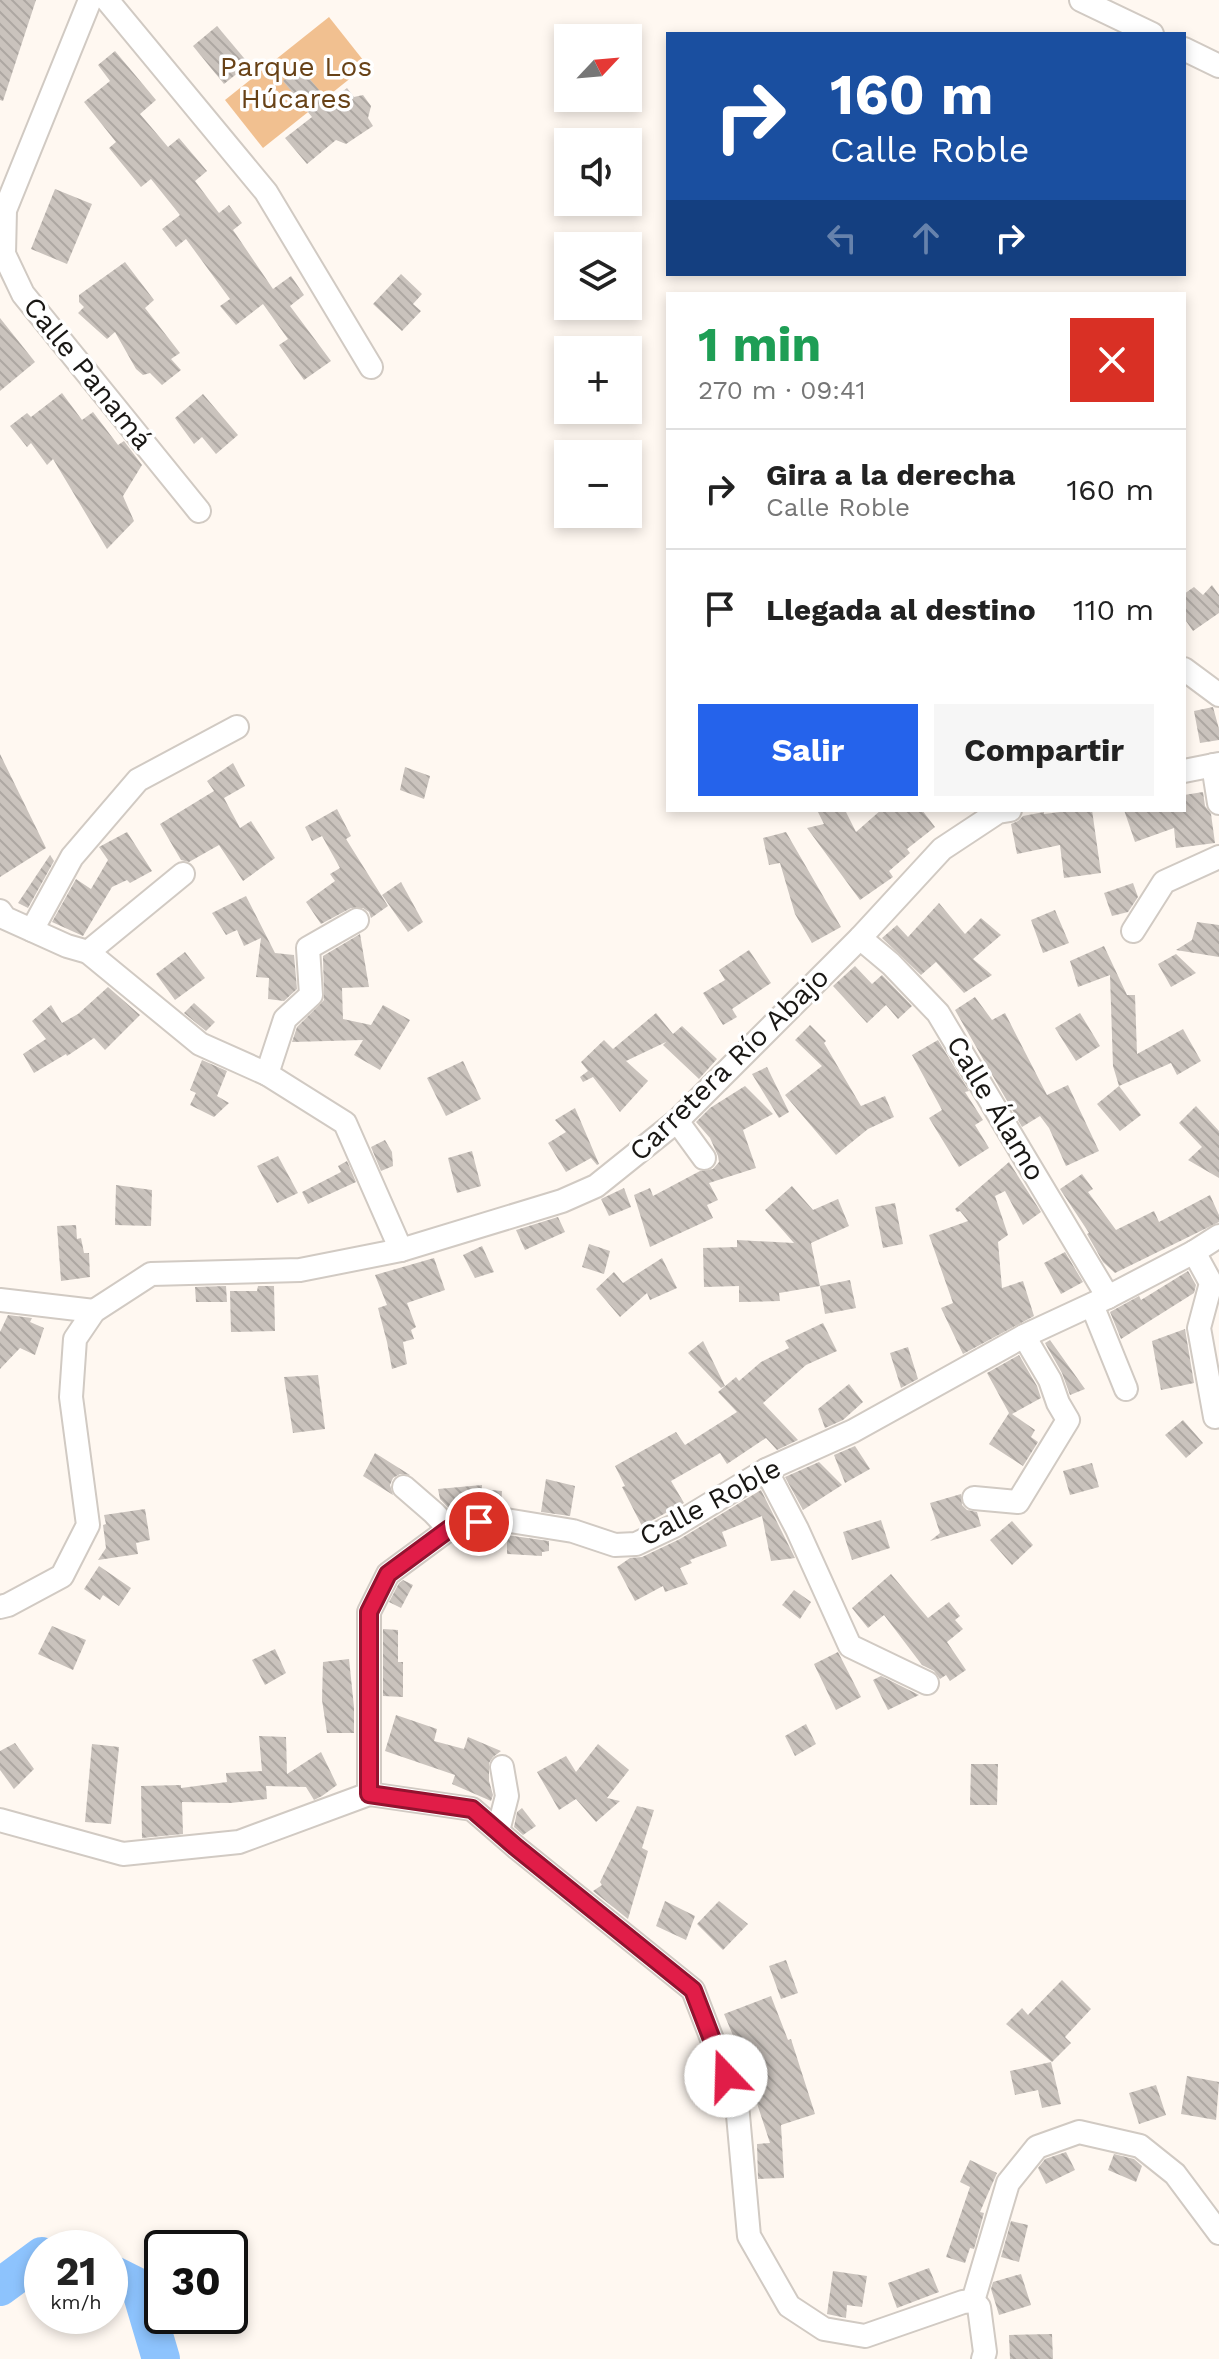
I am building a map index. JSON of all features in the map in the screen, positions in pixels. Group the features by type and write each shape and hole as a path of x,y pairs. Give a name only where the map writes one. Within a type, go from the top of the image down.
{"street":[{"name":"Calle Panamá","path":"90,0 5,210 4,254 23,294 199,511"},
{"path":"107,0 266,192 371,367"},
{"path":"1081,0 1148,32"},
{"path":"1186,50 1219,66"},
{"path":"1186,670 1219,695"},
{"path":"32,930 72,857 138,780 237,727"},
{"path":"1186,771 1216,764 1219,803"},
{"name":"Carretera Río Abajo","path":"0,1607 62,1576 88,1525 71,1397 75,1339 94,1311 151,1274 300,1270 401,1250 562,1201 596,1186 677,1121 860,938 942,849 998,812"},
{"path":"1133,931 1164,882 1219,857"},
{"path":"88,952 183,874"},
{"path":"0,911 5,918 67,946 88,952 200,1044 267,1074 345,1123 401,1250"},
{"path":"267,1074 285,1019 311,995 308,948 357,920"},
{"name":"Calle Álamo","path":"860,938 891,964 938,1013 1100,1301 1126,1389"},
{"path":"677,1121 704,1158"},
{"name":"Calle Roble","path":"369,1794 369,1612 388,1574 449,1529 505,1520 573,1531 615,1545 636,1544 674,1526 766,1470 853,1431 1024,1336 1100,1301 1219,1236"},
{"path":"1194,1252 1211,1283 1199,1328 1215,1417"},
{"path":"0,1300 94,1311"},
{"path":"974,1498 1018,1502 1068,1420 1050,1380 1024,1336"},
{"path":"766,1470 797,1529 850,1646 927,1683"},
{"path":"404,1487 449,1529"},
{"path":"498,1831 507,1796 502,1767"},
{"path":"0,1820 123,1854 239,1842 369,1794 472,1809 693,1990 737,2104 749,2236 789,2306 824,2329 865,2336 973,2301"},
{"path":"973,2301 1008,2183 1037,2147 1079,2132 1140,2146 1175,2174 1219,2233"},
{"path":"973,2301 979,2307 985,2352 983,2359"}],"green space":[{"name":"Parque Los Húcares","path":"329,17 367,65 263,148 225,100"}],"building":[{"path":"0,0 36,0 3,101 0,100"},
{"path":"217,26 249,64 224,84 193,46"},
{"path":"115,51 156,100 140,114 168,147 179,138 207,171 195,181 219,213 229,205 242,223 233,230 273,289 291,276 304,295 290,306 331,361 304,380 279,345 288,339 263,304 236,325 220,306 230,299 186,239 176,247 162,229 180,215 151,179 141,187 109,148 116,142 84,102 110,81 98,65"},
{"path":"300,67 329,102 347,88 354,97 363,95 371,106 368,118 373,126 346,144 336,140 307,164 285,138 312,117 283,81"},
{"path":"55,189 92,204 67,264 31,249"},
{"path":"125,262 154,300 145,308 180,353 171,359 181,370 162,385 150,373 143,375 136,369 115,332 107,339 78,313 84,307 79,302 79,295"},
{"path":"401,274 422,294 413,304 421,311 402,331 373,304"},
{"path":"0,318 35,362 0,391"},
{"path":"62,393 82,420 93,412 118,445 124,441 142,465 123,496 134,521 107,549 53,459 47,465 31,443 27,447 10,426 27,413 31,417"},
{"path":"203,394 238,435 216,454 202,437 194,444 175,418"},
{"path":"1212,585 1219,595 1219,613 1193,631 1186,621 1186,593 1194,587 1203,595"},
{"path":"1213,707 1219,740 1200,743 1194,711"},
{"path":"0,754 46,848 0,877"},
{"path":"233,763 245,786 224,798 240,828 251,821 275,858 243,881 219,845 189,862 181,860 160,824 214,791 207,781"},
{"path":"405,767 430,776 424,799 400,790"},
{"path":"1203,792 1205,806 1211,814 1215,843 1176,848 1174,828 1135,842 1125,812 1186,812 1186,795"},
{"path":"337,809 351,836 346,839 388,906 371,918 363,908 351,908 321,924 306,902 335,881 330,874 340,868 322,836 312,841 305,827"},
{"path":"818,812 846,812 856,832 879,812 924,812 935,827 907,849 910,853 889,871 893,877 860,900 807,828 824,824"},
{"path":"1092,812 1101,873 1064,878 1060,845 1017,854 1011,824 1023,816"},
{"path":"127,832 152,871 130,883 127,880 112,887 83,936 52,922 76,879 91,889 108,860 99,847"},
{"path":"786,832 841,927 812,943 795,914 780,863 769,865 763,838"},
{"path":"50,855 54,861 28,908 18,903"},
{"path":"401,882 423,922 408,932 382,895"},
{"path":"1133,883 1138,897 1128,912 1112,916 1104,893"},
{"path":"246,896 275,953 294,955 297,989 284,1001 268,999 269,978 256,977 261,938 244,946 237,930 226,935 212,913"},
{"path":"939,903 965,934 981,918 1001,935 973,959 992,975 964,993 936,962 921,975 882,938 897,925 908,937"},
{"path":"1055,910 1069,943 1043,953 1031,920"},
{"path":"1197,922 1219,925 1219,957 1176,950 1192,940"},
{"path":"360,934 369,987 342,988 343,1019 371,1025 383,1005 410,1020 380,1070 354,1055 363,1040 292,1042 297,1027 324,1000 323,956"},
{"path":"1104,946 1127,995 1135,995 1137,1054 1183,1029 1201,1061 1177,1075 1171,1063 1119,1086 1113,1066 1110,975 1078,987 1070,961"},
{"path":"749,950 771,983 732,1009 737,1017 723,1025 703,993 725,980 719,970"},
{"path":"185,952 205,978 175,1000 156,974"},
{"path":"1176,954 1196,973 1171,987 1158,964"},
{"path":"855,966 872,984 882,975 912,1006 898,1019 886,1005 867,1023 833,986"},
{"path":"108,987 140,1015 105,1050 94,1038 34,1073 23,1054 46,1039 32,1021 51,1005 62,1023 78,1014"},
{"path":"975,997 992,1020 1005,1013 1047,1095 1068,1085 1099,1151 1066,1166 1049,1128 1040,1116 1022,1127 955,1010"},
{"path":"194,1003 215,1022 206,1031 184,1013"},
{"path":"656,1013 673,1034 682,1026 717,1059 699,1079 663,1045 666,1042 626,1061 648,1081 620,1112 593,1077 583,1082 580,1077 588,1071 581,1062 604,1040 613,1049"},
{"path":"1080,1013 1100,1046 1076,1061 1055,1028"},
{"path":"810,1025 826,1041 824,1043 861,1106 885,1096 894,1117 868,1129 836,1155 785,1095 822,1066 795,1040"},
{"path":"938,1040 983,1120 975,1125 989,1148 959,1167 929,1118 942,1110 912,1055"},
{"path":"202,1060 227,1071 217,1096 229,1103 214,1117 190,1105 196,1093 190,1090"},
{"path":"463,1061 481,1099 446,1116 427,1078"},
{"path":"767,1067 789,1112 779,1118 752,1074"},
{"path":"745,1086 773,1114 743,1130 756,1168 709,1183 718,1200 707,1205 713,1218 650,1247 634,1195 650,1188 653,1196 700,1171 713,1169 719,1162 718,1156 710,1138 696,1122 710,1108"},
{"path":"1119,1086 1141,1115 1120,1131 1097,1104"},
{"path":"1196,1106 1219,1131 1219,1178 1188,1160 1202,1147 1179,1123"},
{"path":"575,1108 599,1164 591,1158 566,1172 548,1143 566,1132 555,1120"},
{"path":"385,1140 392,1152 393,1166 381,1171 371,1147"},
{"path":"472,1151 481,1186 457,1193 448,1158"},
{"path":"278,1156 298,1193 277,1203 257,1166"},
{"path":"347,1161 356,1182 308,1204 302,1192 341,1172 338,1166"},
{"path":"1009,1162 1041,1212 1023,1225 1005,1191 995,1196 1008,1235 998,1242 1002,1288 1023,1281 1034,1316 963,1354 941,1308 953,1303 929,1235 968,1221 955,1209"},
{"path":"1082,1174 1093,1189 1088,1192 1116,1230 1154,1211 1159,1222 1210,1195 1219,1222 1115,1273 1103,1262 1089,1233 1060,1189"},
{"path":"116,1185 152,1190 151,1226 115,1225"},
{"path":"792,1186 813,1210 838,1199 849,1226 811,1243 820,1286 779,1293 780,1301 739,1302 739,1286 704,1287 703,1248 737,1247 737,1240 794,1243 765,1210"},
{"path":"624,1188 631,1207 609,1216 601,1199"},
{"path":"895,1203 903,1244 883,1248 875,1207"},
{"path":"558,1217 565,1232 525,1250 516,1230"},
{"path":"76,1225 77,1239 81,1238 84,1253 89,1253 90,1277 61,1281 57,1226"},
{"path":"589,1244 610,1251 604,1274 582,1267"},
{"path":"482,1246 494,1272 475,1278 463,1255"},
{"path":"1065,1252 1083,1282 1061,1294 1044,1263"},
{"path":"434,1258 445,1290 407,1303 416,1327 411,1330 414,1339 403,1342 407,1364 392,1369 378,1308 387,1305 375,1275"},
{"path":"662,1258 677,1288 650,1300 647,1293 620,1317 596,1289 614,1272 623,1283"},
{"path":"1188,1271 1196,1285 1194,1293 1121,1339 1110,1312 1139,1296 1141,1300"},
{"path":"850,1280 856,1308 825,1314 820,1286"},
{"path":"226,1286 227,1302 196,1302 195,1287"},
{"path":"258,1286 274,1286 275,1331 231,1332 230,1291 257,1291"},
{"path":"8,1315 32,1318 30,1322 44,1328 35,1355 20,1348 0,1369 0,1332"},
{"path":"823,1323 837,1351 806,1365 763,1403 798,1440 777,1450 766,1438 727,1464 720,1453 671,1481 684,1503 642,1526 615,1466 676,1432 685,1445 737,1412 718,1392 736,1377 739,1381 761,1362 789,1348 785,1341"},
{"path":"1185,1329 1194,1383 1161,1390 1152,1341"},
{"path":"1050,1340 1085,1389 1070,1395 1045,1343"},
{"path":"703,1341 725,1386 721,1388 688,1353"},
{"path":"908,1347 918,1379 901,1388 890,1353"},
{"path":"1019,1355 1041,1398 1012,1414 1035,1430 1031,1437 1038,1442 1023,1466 989,1444 1009,1413 987,1373"},
{"path":"318,1375 325,1429 293,1433 284,1377"},
{"path":"849,1384 863,1402 843,1420 825,1428 818,1409"},
{"path":"1183,1420 1203,1443 1186,1458 1165,1435"},
{"path":"855,1446 870,1469 845,1483 834,1455"},
{"path":"375,1453 410,1475 400,1474 393,1478 390,1485 393,1495 363,1476"},
{"path":"819,1462 842,1485 803,1510 785,1477"},
{"path":"1092,1463 1099,1487 1070,1495 1063,1471"},
{"path":"546,1479 575,1486 570,1516 541,1512"},
{"path":"482,1485 482,1489 502,1491 501,1506 461,1506 461,1512 454,1514 440,1499 438,1489"},
{"path":"761,1490 795,1558 771,1561 762,1516 722,1532 727,1546 690,1560 692,1563 680,1568 688,1584 665,1592 663,1586 635,1601 617,1567 630,1558 642,1557 680,1539"},
{"path":"961,1494 962,1505 967,1510 977,1512 981,1526 930,1541 940,1533 930,1503"},
{"path":"145,1509 150,1540 136,1543 138,1554 98,1560 106,1548 104,1515"},
{"path":"881,1520 890,1548 852,1560 843,1532"},
{"path":"1012,1521 1033,1545 1012,1565 990,1540"},
{"path":"507,1535 549,1541 549,1551 542,1552 542,1556 507,1554"},
{"path":"99,1566 131,1588 119,1606 103,1595 100,1600 84,1589"},
{"path":"891,1574 928,1618 949,1602 960,1616 955,1620 963,1629 947,1642 966,1670 950,1681 946,1675 940,1679 934,1671 922,1665 884,1615 868,1628 852,1608"},
{"path":"403,1580 413,1585 401,1608 389,1602"},
{"path":"794,1590 811,1602 800,1619 782,1605"},
{"path":"52,1626 86,1640 73,1670 38,1654"},
{"path":"383,1629 398,1630 398,1662 403,1662 403,1697 383,1696"},
{"path":"275,1649 286,1673 265,1685 252,1660"},
{"path":"838,1652 861,1697 836,1710 814,1664"},
{"path":"349,1659 354,1733 327,1733 322,1700 323,1662"},
{"path":"881,1676 919,1695 888,1710 873,1680"},
{"path":"396,1715 437,1729 434,1741 464,1749 468,1737 501,1751 489,1763 491,1801 452,1784 455,1775 385,1751"},
{"path":"806,1724 816,1744 795,1756 785,1736"},
{"path":"259,1736 286,1737 287,1774 321,1752 337,1785 314,1800 306,1787 266,1786 267,1799 230,1803 182,1802 183,1834 142,1838 141,1786 181,1785 181,1788 227,1782 226,1773 262,1771"},
{"path":"15,1743 34,1769 14,1789 0,1770 0,1751"},
{"path":"92,1744 119,1747 111,1824 85,1822"},
{"path":"598,1744 629,1770 607,1798 620,1801 596,1822 576,1799 559,1810 537,1772 566,1756 576,1772"},
{"path":"971,1764 998,1764 997,1805 970,1805"},
{"path":"637,1806 654,1810 642,1848 648,1851 628,1919 593,1891 602,1885 600,1882"},
{"path":"522,1808 536,1826 523,1835 514,1827 517,1812"},
{"path":"665,1901 695,1916 686,1940 656,1926"},
{"path":"719,1901 748,1924 723,1950 697,1924"},
{"path":"786,1960 798,1993 781,1999 769,1966"},
{"path":"1062,1980 1091,2009 1065,2037 1071,2043 1052,2062 1006,2024 1022,2008 1028,2015"},
{"path":"771,1996 788,2040 791,2039 815,2114 781,2125 784,2178 758,2179 757,2144 770,2143 724,2014"},
{"path":"1051,2062 1061,2104 1042,2108 1038,2090 1015,2095 1010,2071"},
{"path":"1187,2076 1219,2082 1216,2120 1181,2114"},
{"path":"1156,2085 1166,2115 1139,2124 1129,2093"},
{"path":"1066,2152 1075,2170 1046,2184 1038,2168 1045,2159"},
{"path":"1114,2154 1134,2159 1142,2166 1136,2182 1108,2170"},
{"path":"970,2160 997,2173 980,2212 984,2213 974,2249 970,2248 965,2263 946,2257 970,2187 960,2182"},
{"path":"1011,2221 1028,2225 1019,2262 1001,2257"},
{"path":"929,2268 939,2292 897,2308 888,2283"},
{"path":"833,2271 867,2276 862,2307 847,2305 846,2318 827,2314"},
{"path":"1021,2274 1031,2305 999,2315 991,2289 993,2282"},
{"path":"1052,2334 1053,2359 1010,2359 1009,2335"}],"waterway":[{"path":"0,2287 24,2269"},
{"path":"128,2282 140,2288 161,2359"}],"route":[{"path":"479,1522 449,1529 388,1574 369,1612 369,1794 472,1809 693,1990 726,2076"}]}
